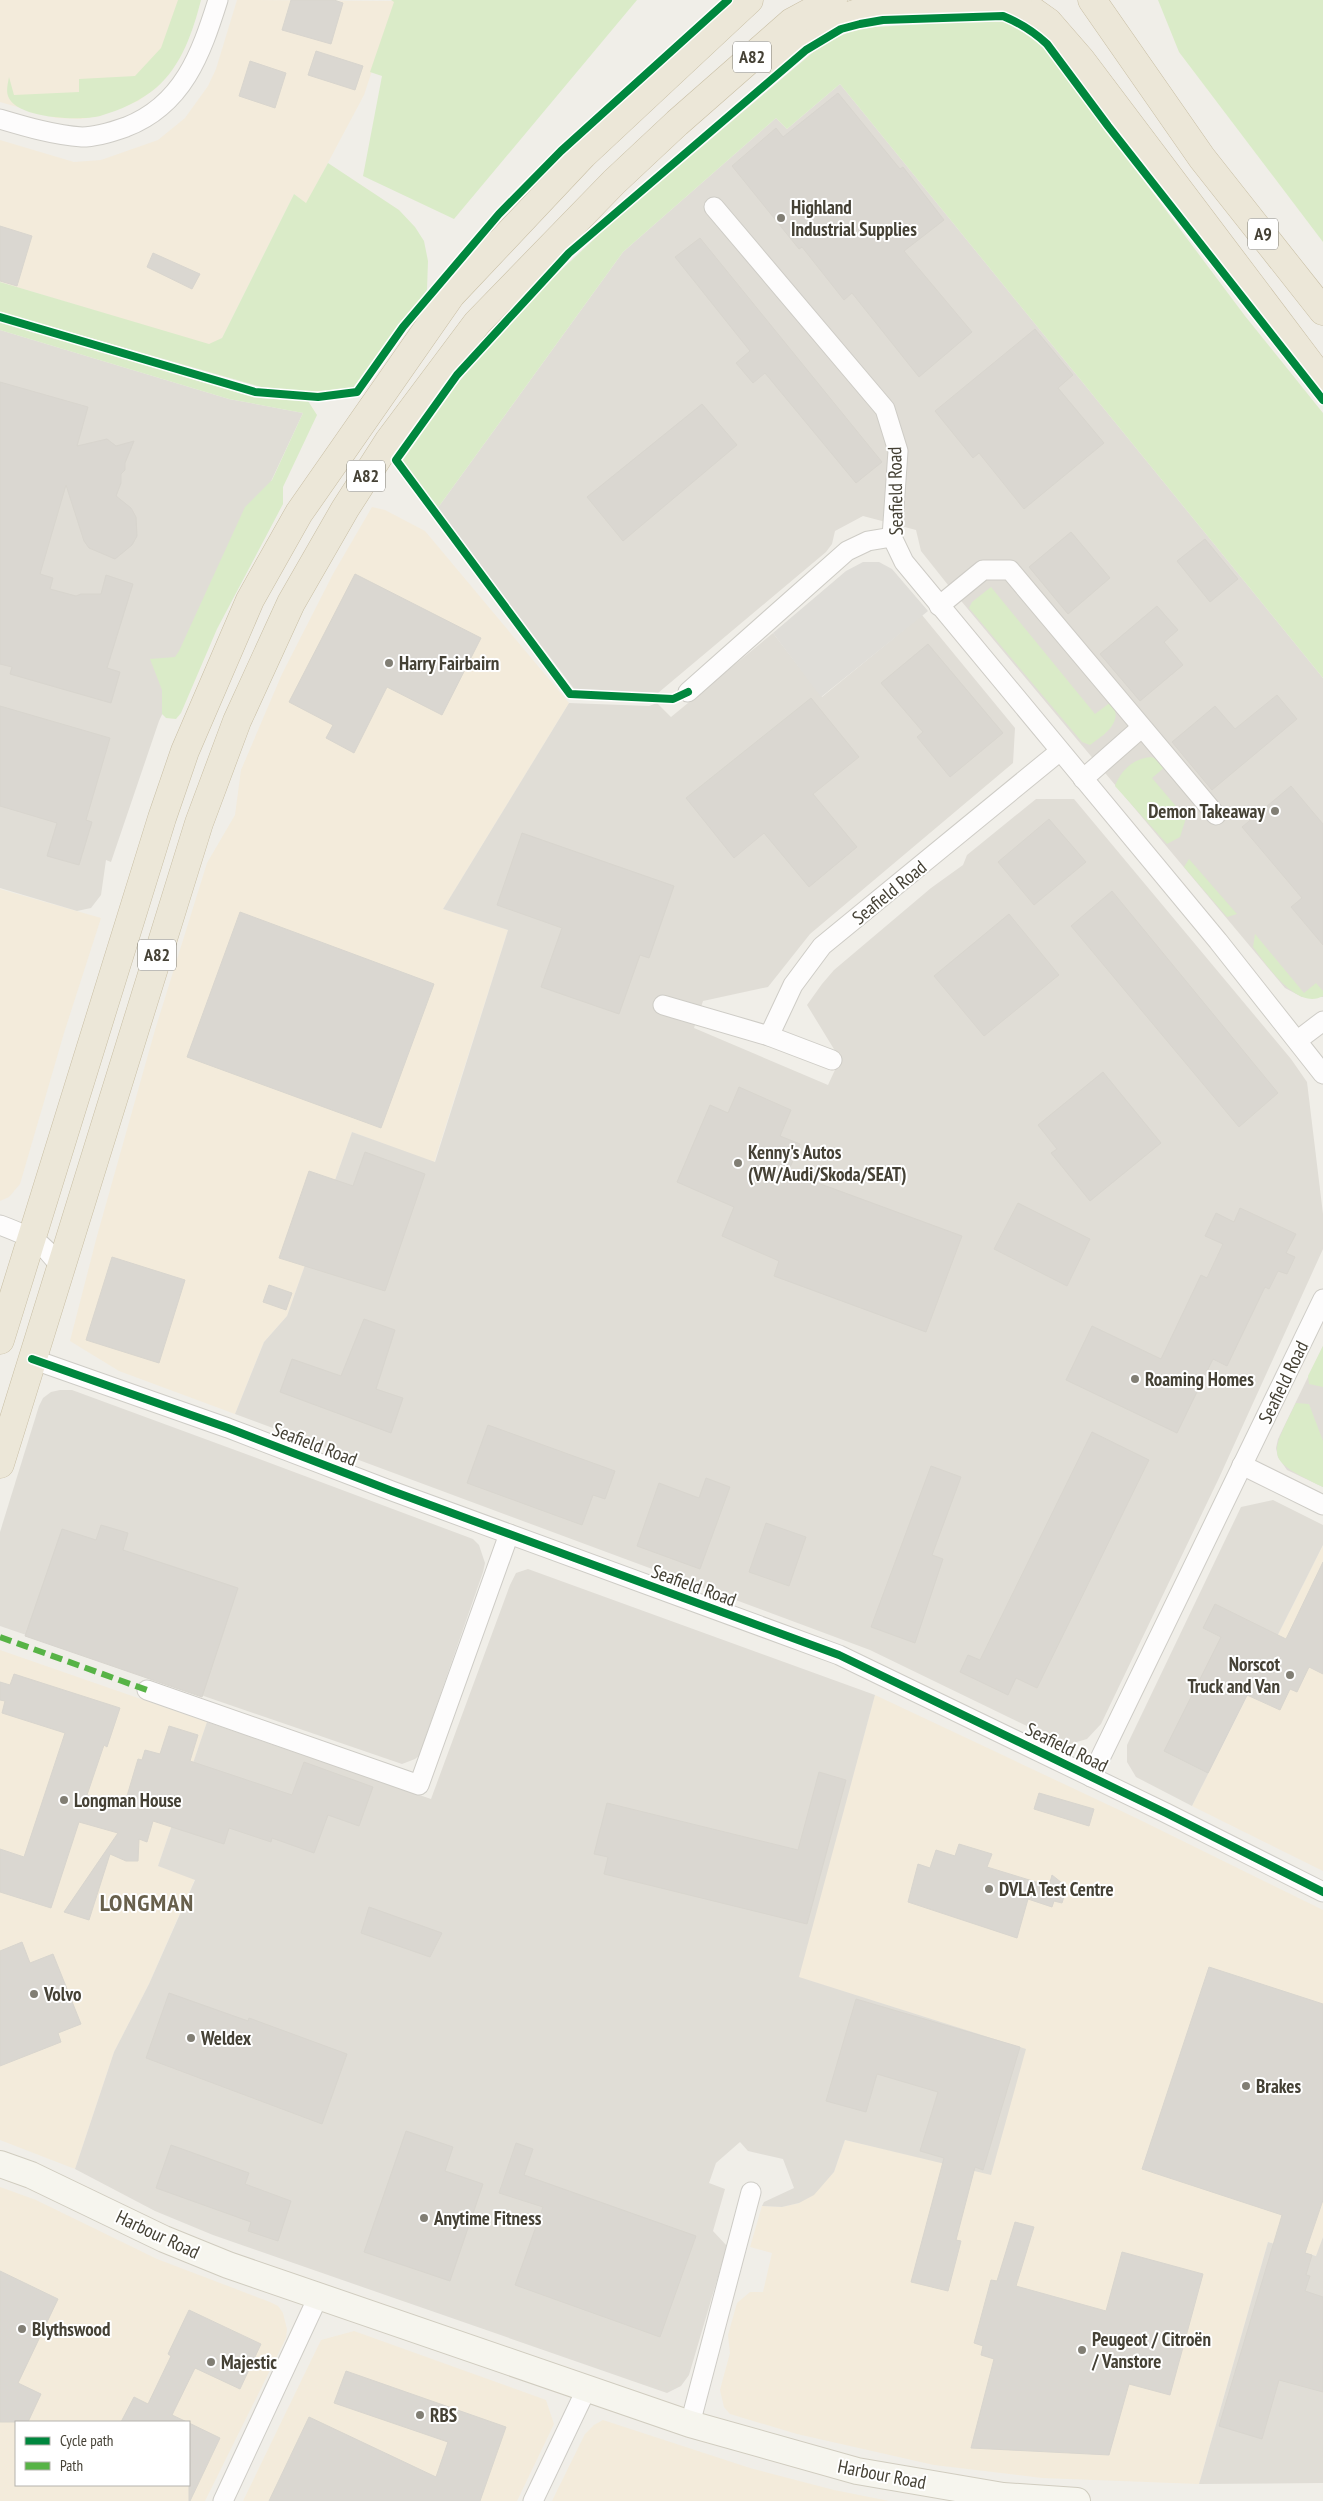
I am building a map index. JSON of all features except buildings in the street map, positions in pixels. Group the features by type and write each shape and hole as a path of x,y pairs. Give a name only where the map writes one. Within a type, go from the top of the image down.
{"highway":[{"name":"A82","path":"0,1340 162,818 186,751 250,600 299,513 451,295 583,155 741,9 756,0"},
{"name":"A82","path":"0,1464 198,823 237,721 291,603 345,509 388,442 477,323 614,182 677,123 792,22 833,0"},
{"name":"A9","path":"1017,0 1048,22 1081,60 1323,381"},
{"name":"A9","path":"1092,0 1202,158 1323,311"},
{"path":"677,123 817,30 842,18 866,10 980,3 1011,8 1048,22"}],"street":[{"path":"0,119 39,131 82,137 111,132 140,121 168,100 185,82 204,44 218,0"},
{"name":"Seafield Road","path":"714,206 885,409 898,451 892,537 904,562 1298,1040 1323,1074"},
{"path":"688,692 848,551 868,541 892,537"},
{"path":"939,606 983,570 1010,570 1216,815"},
{"path":"1083,779 1141,728"},
{"name":"Seafield Road","path":"769,1036 793,985 822,946 1060,751"},
{"path":"663,1005 769,1036 832,1060"},
{"path":"1298,1040 1323,1021"},
{"path":"0,1225 32,1237 48,1249 60,1267"},
{"name":"Seafield Road","path":"1092,1776 1323,1299"},
{"name":"Seafield Road","path":"32,1359 228,1428 509,1534 839,1655 1092,1776 1323,1892"},
{"path":"1242,1465 1323,1505"},
{"path":"147,1690 419,1785 509,1534"},
{"name":"Harbour Road","path":"0,2164 31,2174 164,2239 228,2265 586,2390 690,2424 857,2471 1002,2496 1077,2501"},
{"path":"690,2424 751,2192"},
{"path":"223,2501 318,2297"},
{"path":"533,2501 586,2390"}],"shaded area":[{"path":"0,0 201,0 182,54 170,73 157,87 138,101 99,116 81,119 56,118 0,102"},
{"path":"237,0 395,1 364,95 306,204 294,194 222,338 209,345 0,282 0,140 74,162 101,160 158,140 185,118 208,86 216,69"},
{"path":"840,84 1323,678 1323,997 1302,997 1285,988 952,590 921,551 916,530 863,516 835,531 832,544 826,552 658,693 575,690 437,509 623,252 776,118 787,129"},
{"path":"0,330 229,399 303,413 159,721 111,862 106,860 101,895 91,908 77,911 0,888"},
{"path":"372,507 385,510 425,531 569,703 443,909 508,930 434,1163 352,1132 287,1316 264,1342 235,1414 119,1371 70,1341 97,1236 155,1030 207,863 235,815 241,770 282,674 333,574"},
{"path":"863,562 879,562 892,569 928,611 821,697 773,633 846,571"},
{"path":"922,615 1015,728 1013,763 810,934 768,987 703,1001 694,1028 828,1085 840,1059 807,1005 834,970 931,888 963,865 967,855 1036,799 1074,799 1291,1059 1307,1082 1323,1214 1323,1249 1219,1478 1101,1724 1087,1739 1070,1744 1060,1742 870,1650 235,1414 264,1342 287,1316 352,1132 435,1162 508,930 443,909 569,703 649,706 657,703 671,717 773,633 822,697"},
{"path":"0,889 101,918 64,1033 20,1184 9,1197 0,1201"},
{"path":"1323,1346 1323,1487 1287,1470 1278,1457 1276,1448 1278,1439"},
{"path":"72,1390 270,1463 473,1539 479,1545 485,1563 483,1572 419,1756 402,1764 0,1626 0,1532 39,1406 43,1398 51,1392"},
{"path":"1273,1500 1323,1525 1323,1545 1192,1806 1136,1777 1127,1762 1127,1745 1241,1507"},
{"name":"Norscot Truck and Van","path":"1323,1545 1323,1871 1192,1806"},
{"path":"528,1569 875,1695 799,1977 1026,2049 991,2175 845,2140 834,2172 814,2195 799,2203 782,2207 762,2206 764,2202 794,2188 783,2159 748,2151 740,2142 716,2163 709,2183 725,2189 713,2231 727,2246 689,2375 681,2386 667,2393 213,2235 155,2211 75,2169 114,2052 149,1984 195,1880 158,1866 207,1722 431,1799 510,1585 516,1573"},
{"path":"0,1650 207,1722 158,1866 195,1879 149,1984 114,2052 75,2169 0,2140"},
{"path":"875,1695 1134,1817 1323,1910 1323,2237 1317,2256 1268,2242 1199,2484 1042,2478 934,2465 797,2434 730,2414 724,2407 720,2390 730,2353 728,2335 737,2303 750,2292 763,2292 772,2253 750,2247 762,2206 782,2207 799,2203 834,2172 845,2140 991,2174 1025,2049 798,1977"},
{"path":"0,2187 36,2200 157,2259 270,2302 278,2306 283,2313 287,2329 286,2338 205,2501 0,2501"},
{"path":"1323,2237 1323,2483 1199,2484 1268,2242 1316,2256"},
{"path":"354,2331 546,2400 554,2424 517,2501 243,2501 321,2340"},
{"path":"603,2420 750,2468 834,2490 889,2501 552,2501 585,2434 594,2425"}],"green space":[{"path":"178,0 201,0 190,35 180,58 166,78 151,92 137,101 100,116 64,118 35,114 23,110 13,104 8,96 9,77 14,95 79,92 79,79 135,76 161,48"},
{"path":"391,0 637,0 454,219 363,176 382,76 370,72 394,2"},
{"path":"1158,0 1323,0 1323,242 1179,52"},
{"path":"993,20 1012,25 1040,42 1245,316 1323,413 1323,678 840,84 787,129 776,118 623,252 437,509 401,460 434,411 523,306 607,227 824,43 859,28"},
{"path":"328,163 399,210 415,227 424,241 428,261 427,290 353,388 308,392 261,387 0,312 0,282 209,344 222,338 294,194 306,203"},
{"path":"0,322 259,398 308,401 317,415 283,487 283,504 217,629 181,713 176,719 166,718 162,714 162,690 150,659 175,657 179,651 245,507 272,480 303,413 229,399 0,330"},
{"path":"991,587 1095,714 1111,702 1115,709 1116,716 1114,722 1101,737 1090,745 1082,742 969,608 972,602"},
{"path":"1151,757 1160,760 1165,767 1152,778 1186,818 1180,837 1167,844 1115,786 1129,766 1134,762"},
{"path":"1189,859 1237,914 1227,917 1184,867"},
{"path":"1255,934 1304,993 1316,983 1323,991 1323,996 1313,999 1303,997 1283,984 1253,947"},
{"path":"1323,1346 1323,1387 1309,1384 1308,1376"},
{"path":"1296,1403 1309,1404 1323,1441 1323,1487 1291,1470 1282,1463 1278,1456 1277,1447 1280,1436"}],"marked path":[{"path":"0,1637 147,1690"}],"cycle path":[{"path":"0,317 255,392 318,397 357,392 403,327 499,214 561,151 728,0"},
{"path":"688,692 673,699 570,694 396,460 457,375 569,253 806,50 841,29 883,20 1003,16 1037,35 1047,44 1108,126 1323,400"},
{"path":"32,1359 228,1428 392,1491 839,1655 1166,1813 1323,1892"}],"place":[{"name":"Highland Industrial Supplies","path":"781,218"},
{"name":"Harry Fairbairn","path":"389,663"},
{"name":"Demon Takeaway","path":"1275,811"},
{"name":"Kenny's Autos (VW/Audi/Skoda/SEAT)","path":"738,1163"},
{"name":"Roaming Homes","path":"1135,1379"},
{"name":"Norscot Truck and Van","path":"1290,1675"},
{"name":"Longman House","path":"64,1800"},
{"name":"DVLA Test Centre","path":"989,1889"},
{"name":"Volvo","path":"34,1994"},
{"name":"Weldex","path":"191,2038"},
{"name":"Brakes","path":"1246,2086"},
{"name":"Anytime Fitness","path":"424,2218"},
{"name":"Blythswood","path":"22,2329"},
{"name":"Peugeot / Citroën / Vanstore","path":"1082,2350"},
{"name":"Majestic","path":"211,2362"},
{"name":"RBS","path":"420,2415"}],"district":[{"name":"LONGMAN","path":"147,1903"}]}
